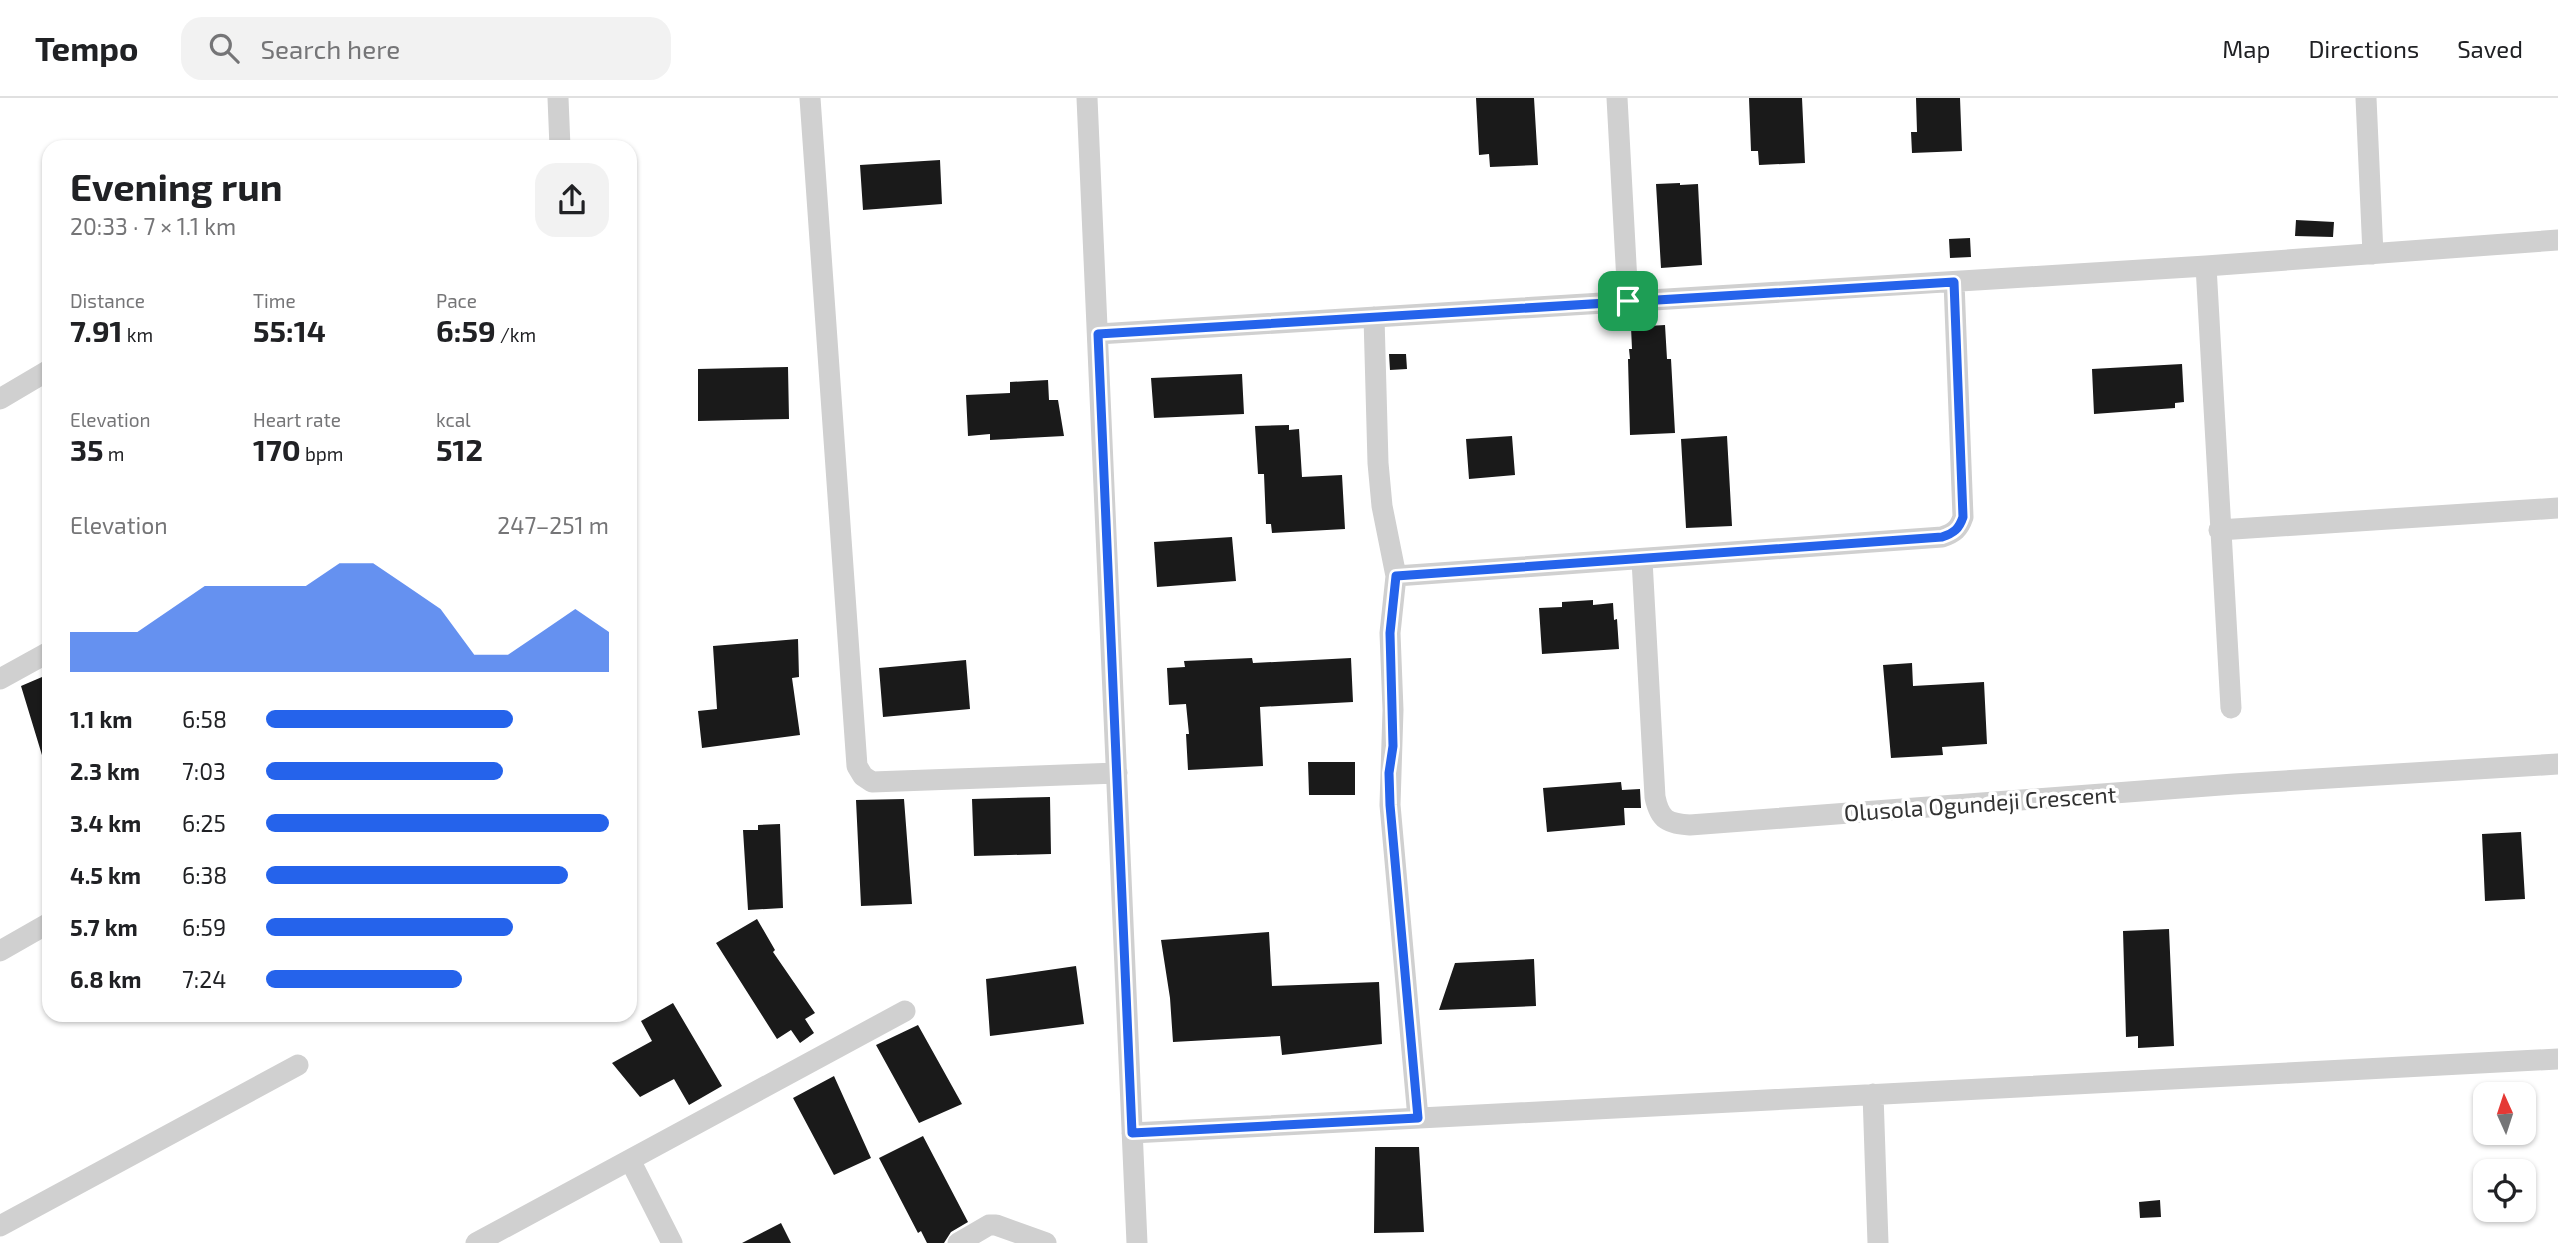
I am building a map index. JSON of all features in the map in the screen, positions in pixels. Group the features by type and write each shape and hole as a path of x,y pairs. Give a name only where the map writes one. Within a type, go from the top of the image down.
{"street":[{"path":"558,98 560,140"},
{"path":"810,98 857,766 863,776 872,782 1117,773"},
{"path":"1087,98 1137,1243"},
{"path":"1617,98 1628,301"},
{"path":"2366,98 2373,254"},
{"path":"1098,334 2206,266 2558,240"},
{"path":"2206,266 2231,708"},
{"path":"1396,576 1642,560 1953,534 1963,517 1954,282"},
{"path":"1374,317 1378,463 1382,506 1396,576 1390,633 1393,746 1389,773 1390,805 1418,1118"},
{"path":"0,399 42,374"},
{"path":"2219,530 2558,508"},
{"name":"Olusola Ogundeji Crescent","path":"1642,560 1655,797 1662,817 1671,823 1690,825 2234,784 2558,764"},
{"path":"0,679 42,656"},
{"path":"0,951 42,927"},
{"path":"476,1243 905,1011"},
{"path":"1132,1133 2558,1059"},
{"path":"0,1226 299,1065"},
{"path":"1873,1094 1878,1243"},
{"path":"630,1160 672,1243"},
{"path":"957,1243 989,1225 996,1224 1046,1243"}],"building":[{"path":"1476,98 1534,98 1538,165 1490,167 1489,154 1479,155"},
{"path":"1749,98 1802,98 1805,163 1759,165 1758,151 1751,151"},
{"path":"1916,98 1960,98 1962,151 1912,153 1911,132 1917,132"},
{"path":"940,160 942,204 863,210 860,165"},
{"path":"1656,184 1698,184 1702,265 1661,268"},
{"path":"2296,220 2334,222 2333,237 2295,236"},
{"path":"1970,238 1971,257 1950,258 1949,239"},
{"path":"1665,325 1667,359 1671,359 1675,433 1630,435 1628,359 1629,349 1632,349 1631,327"},
{"path":"1389,354 1406,354 1407,369 1390,370"},
{"path":"2182,364 2184,402 2175,403 2175,408 2094,414 2092,369"},
{"path":"788,367 789,419 698,421 698,369"},
{"path":"1242,374 1244,414 1154,418 1151,378"},
{"path":"1048,380 1049,400 1058,400 1064,436 990,440 990,434 968,436 966,395 1010,393 1010,382"},
{"path":"1289,425 1289,430 1299,429 1302,477 1342,475 1345,529 1272,533 1271,524 1266,524 1264,474 1258,474 1255,426"},
{"path":"1512,436 1515,475 1469,479 1466,439"},
{"path":"1727,436 1732,526 1686,528 1681,439"},
{"path":"1232,537 1236,581 1157,587 1154,542"},
{"path":"1593,600 1593,605 1613,603 1619,649 1542,654 1539,608 1562,607 1562,602"},
{"path":"798,639 799,677 792,678 800,735 702,748 698,711 717,709 713,646"},
{"path":"1252,658 1253,663 1351,658 1353,702 1260,707 1263,766 1188,770 1186,704 1169,705 1167,668 1185,667 1184,661"},
{"path":"966,660 970,709 883,717 879,668"},
{"path":"1912,663 1913,686 1984,682 1987,744 1942,747 1943,755 1891,758 1883,665"},
{"path":"42,677 42,755 21,686"},
{"path":"1308,762 1355,762 1355,795 1309,795"},
{"path":"1621,782 1622,790 1640,789 1641,808 1624,808 1625,825 1547,832 1543,788"},
{"path":"1050,797 1051,854 974,856 972,799"},
{"path":"904,799 912,904 861,906 856,800"},
{"path":"780,824 783,908 748,910 743,830 758,830 758,825"},
{"path":"2521,832 2525,899 2485,901 2482,834"},
{"path":"757,919 775,950 773,952 815,1013 805,1019 814,1033 800,1043 791,1030 777,1039 716,943"},
{"path":"2169,929 2174,1046 2138,1048 2138,1036 2126,1037 2123,931"},
{"path":"1269,932 1272,986 1379,982 1382,1044 1282,1055 1280,1036 1173,1042 1170,998 1161,940"},
{"path":"1534,959 1536,1006 1439,1010 1455,963"},
{"path":"1076,966 1084,1024 990,1036 986,979"},
{"path":"673,1003 722,1086 689,1105 674,1079 640,1097 612,1063 652,1041 641,1021"},
{"path":"918,1025 962,1104 919,1123 876,1045"},
{"path":"834,1076 871,1158 834,1175 793,1098"},
{"path":"923,1136 968,1222 951,1232 944,1243 927,1243 921,1231 918,1233 879,1158"},
{"path":"1375,1147 1419,1147 1424,1232 1374,1233"},
{"path":"2160,1200 2161,1217 2140,1218 2139,1202"},
{"path":"781,1223 791,1243 742,1243"}],"route":[{"path":"1954,282 1963,517 1960,526 1953,534 1942,537 1396,576 1390,633 1393,746 1389,773 1390,805 1418,1118 1132,1133 1098,334 1628,301 1954,282"}]}
